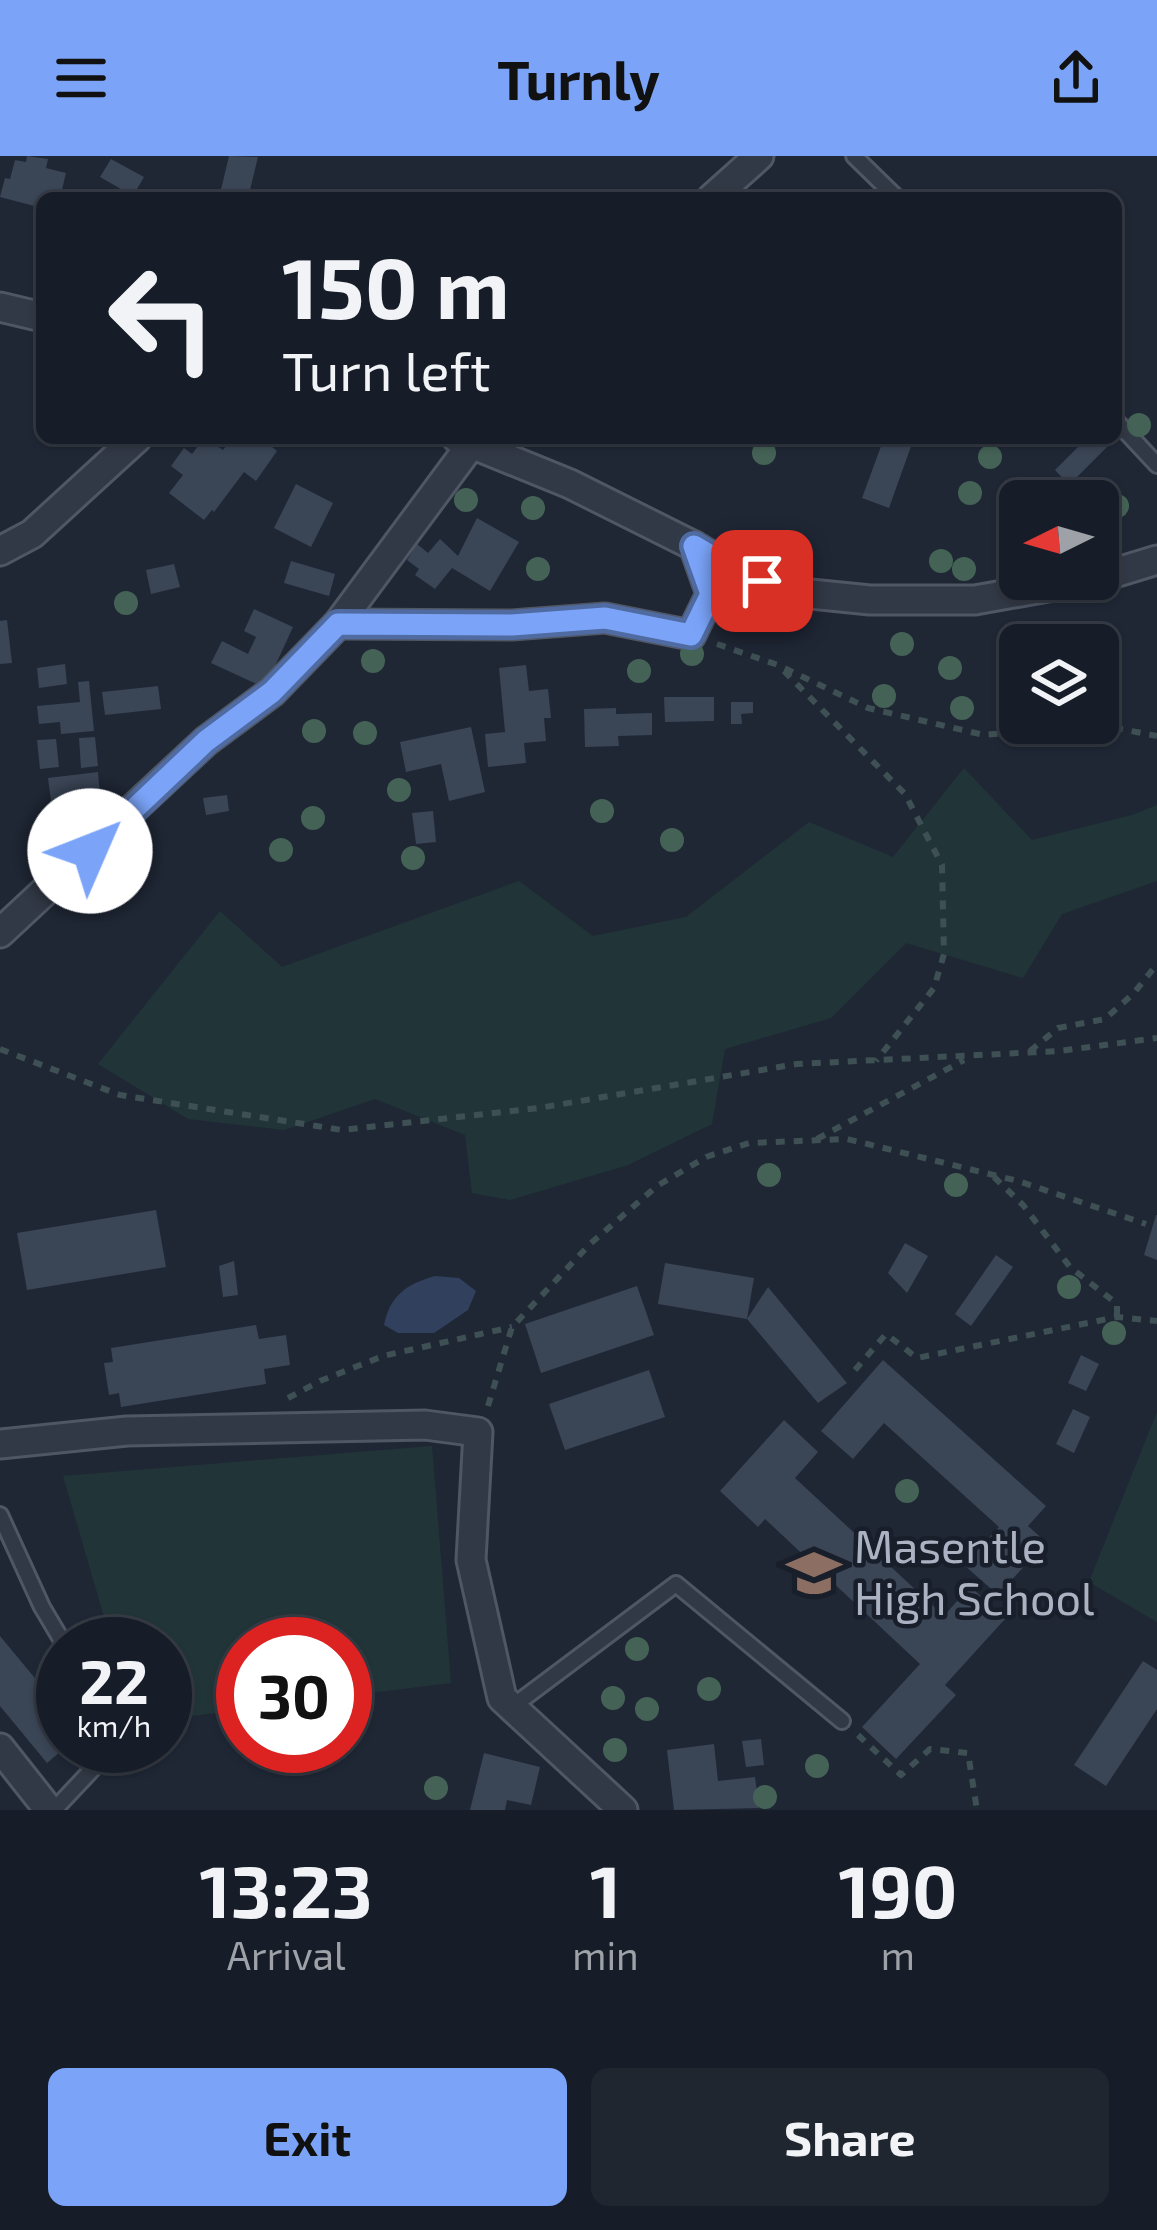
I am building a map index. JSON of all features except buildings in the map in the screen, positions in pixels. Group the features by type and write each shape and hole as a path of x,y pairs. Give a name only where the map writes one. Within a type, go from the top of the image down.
{"street":[{"path":"719,192 759,156"},
{"path":"0,307 36,315"},
{"path":"0,550 32,534 130,444"},
{"path":"0,932 206,741 272,692 338,624 465,444"},
{"path":"477,444 570,484 733,569 791,592 870,600 999,596"},
{"path":"338,624 512,625 605,618 691,635 711,594 694,546"},
{"path":"1119,572 1157,560"},
{"path":"0,1444 127,1431 424,1425 478,1432 471,1560 502,1698 623,1810"},
{"path":"0,1748 51,1810"}],"lane":[{"path":"854,156 891,192"},
{"path":"1122,427 1157,465"},
{"path":"0,1516 48,1617"},
{"path":"512,1707 676,1584 842,1721"},
{"path":"51,1810 88,1773"}],"path":[{"path":"691,635 778,665 868,708 984,736 1100,725 1157,736"},
{"path":"778,665 905,794 942,865 944,954 934,988 876,1061"},
{"path":"1027,1053 1058,1028 1105,1019 1157,964"},
{"path":"0,1049 120,1095 341,1130 539,1108 797,1064 1027,1053 1157,1038"},
{"path":"814,1140 971,1056"},
{"path":"478,1432 512,1327 590,1244 657,1186 706,1157 749,1143 847,1139 991,1174 1145,1224"},
{"path":"991,1174 1023,1205 1070,1267 1117,1304 1117,1318"},
{"path":"855,1370 886,1334 917,1358 1117,1318 1157,1321"},
{"path":"260,1428 256,1415 341,1372 383,1356 512,1327"},
{"path":"842,1721 902,1775 930,1749 968,1753 977,1810"}],"green space":[{"path":"964,768 1032,840 1157,805 1157,881 1062,914 1023,978 906,943 831,1018 725,1049 712,1124 628,1165 510,1200 472,1193 465,1135 375,1099 284,1130 188,1119 98,1064 220,911 282,967 519,881 593,936 686,917 809,822 893,857"},
{"path":"1157,1412 1157,1622 1089,1582"},
{"path":"432,1446 451,1683 372,1693 372,1617 216,1617 216,1713 192,1716 192,1617 104,1617 63,1476"}],"water":[{"path":"435,1276 459,1278 476,1291 468,1310 434,1333 398,1333 384,1325 401,1292"}],"place":[{"name":"Masentle High School","path":"814,1573"}],"route":[{"path":"90,851 206,741 272,692 338,624 512,625 605,618 691,635 711,594 694,546 762,581"}]}
